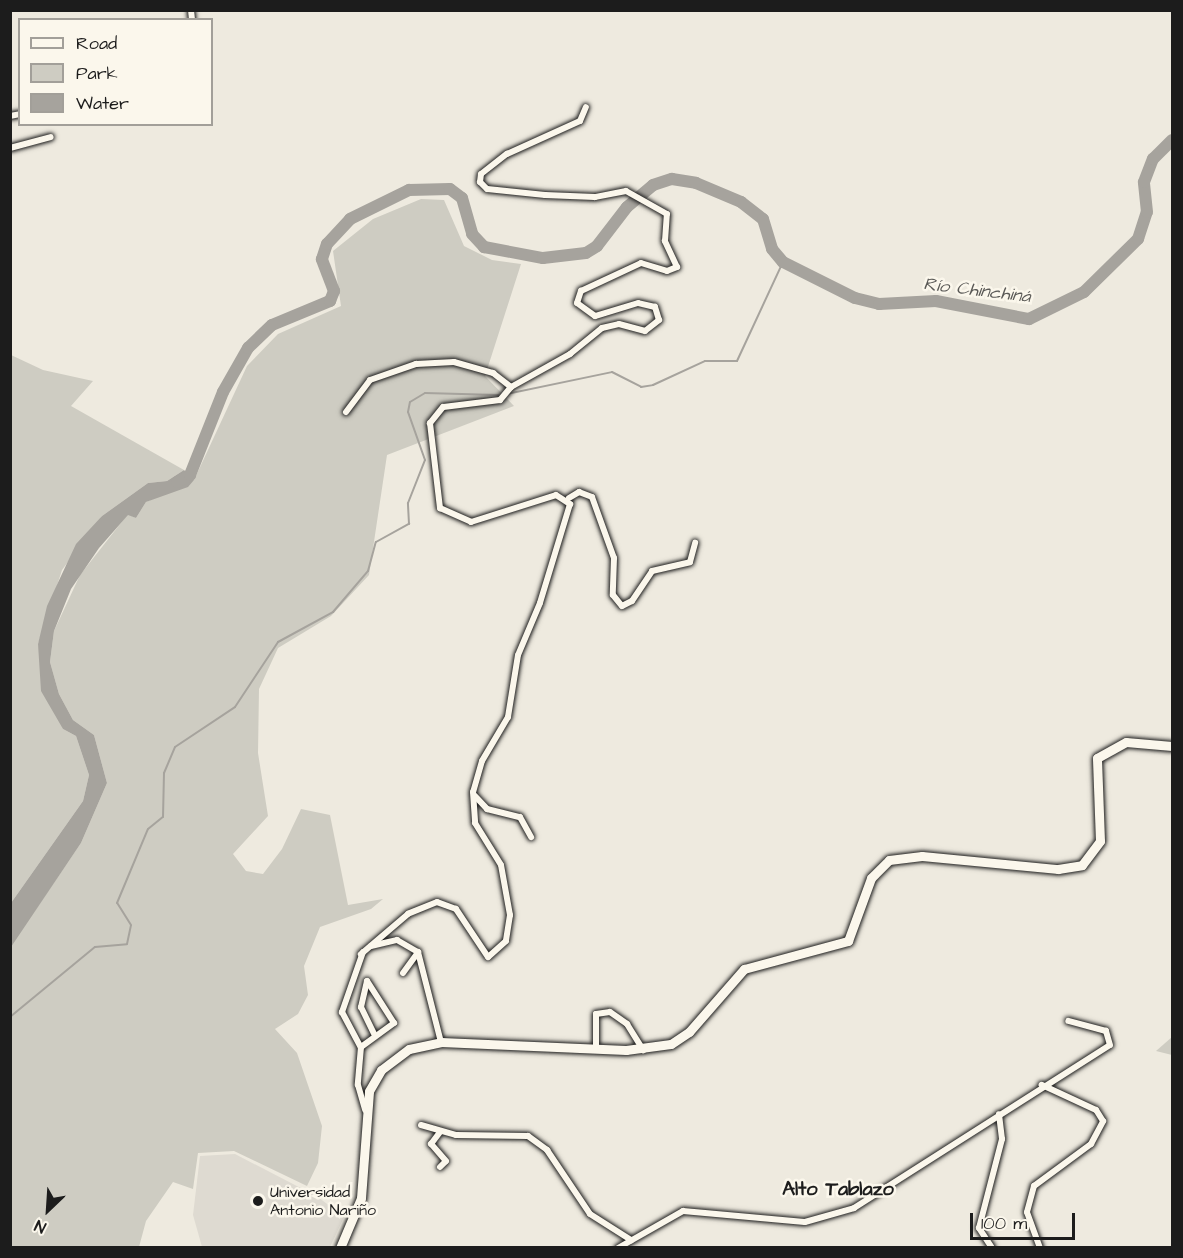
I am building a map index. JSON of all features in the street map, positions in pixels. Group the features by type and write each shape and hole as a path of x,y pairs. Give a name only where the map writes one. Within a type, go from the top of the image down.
{"main road":[{"path":"340,1248 361,1198 365,1110 376,1076 392,1060 419,1045 441,1042 643,1050 689,1032 744,969 848,941 871,878 889,860 922,856 1058,869 1082,865 1100,842 1097,758 1126,742 1173,746"}],"street":[{"path":"586,106 580,121 507,154 481,174 480,182 487,189 545,195 595,197 626,191 667,214 665,241 676,262 674,271 641,263 577,297 581,309 595,316 646,304 660,314 656,326 645,331 619,324 602,328 570,354 511,387 502,398 495,402 443,407 433,416 440,508 471,522 556,495 569,498 579,492 592,497 614,558 613,595 622,606 632,601 652,571 690,562 695,543"},
{"path":"10,148 51,137"},
{"path":"346,412 370,380 434,360 476,366 511,387"},
{"path":"365,1110 358,1085 361,1047 342,1012 361,954 408,914 437,902 456,909 483,954 494,956 499,951 510,915 501,865 475,823 473,792 482,761 508,717 518,655 551,572 569,498"},
{"path":"473,792 488,809 520,817 531,837"},
{"path":"361,954 390,939 418,952"},
{"path":"403,973 418,952"},
{"path":"418,952 441,1042"},
{"path":"361,1047 374,1034 394,1023 367,981 362,1006 374,1034"},
{"path":"596,1049 596,1014 610,1012 627,1024 643,1050"},
{"path":"618,1248 683,1211 805,1222 832,1216 888,1190 1042,1085 1110,1045 1106,1031 1068,1021"},
{"path":"1040,1248 1027,1212 1034,1186 1091,1144 1102,1121 1096,1110 1042,1085"},
{"path":"992,1248 978,1228 1002,1139 999,1114"},
{"path":"421,1125 440,1132 528,1136 556,1161 590,1214 631,1240"},
{"path":"440,1132 431,1144 446,1161 440,1167"}],"shaded area":[{"name":"Universidad Antonio Nariño","path":"235,1154 318,1197 344,1217 330,1247 202,1247 193,1215 200,1156"}],"green space":[{"path":"421,199 444,200 464,246 492,260 521,264 485,376 514,406 387,455 369,575 331,616 278,648 259,689 258,753 268,816 233,854 246,871 263,874 282,849 301,809 330,815 348,905 383,899 371,909 320,927 304,966 308,995 298,1014 275,1029 297,1053 322,1126 318,1163 307,1186 234,1151 198,1153 193,1189 173,1182 146,1221 139,1247 11,1247 10,947 81,843 107,783 94,735 73,720 59,694 50,662 54,631 80,575 128,514 136,518 146,502 194,480 247,366 278,334 341,306 333,251 373,219"},
{"path":"11,355 43,370 93,381 71,406 184,470 167,481 148,483 102,516 62,570 38,644 63,729 76,736 89,775 83,801 11,903"},
{"path":"1172,1037 1172,1055 1156,1051"}],"water":[{"path":"184,470 194,480 188,487 146,502 136,518 128,515 99,548 71,589 54,631 50,662 59,694 73,720 94,735 107,783 81,843 11,947 11,903 83,801 89,775 76,736 63,729 41,691 38,644 47,606 76,544 102,516 148,483 167,481"}],"waterway":[{"name":"Río Chinchiná","path":"177,482 190,475 223,392 248,348 272,325 330,301 334,291 322,259 327,244 350,219 409,190 450,189 462,198 472,234 484,247 543,258 586,253 597,246 627,207 653,185 672,179 696,183 741,202 763,219 772,249 783,262 855,298 879,304 936,301 1029,319 1084,292 1138,239 1147,212 1144,182 1153,159 1172,140"},
{"path":"507,394 612,372 641,387 653,385 705,361 737,361 783,262"},
{"path":"10,1017 95,947 127,944 131,925 117,903 148,829 163,817 164,773 175,747 235,707 278,642 333,612 368,571 376,542 409,524 408,503 425,460 408,412 410,402 425,393 498,395"}],"place":[{"name":"Universidad Antonio Nariño","path":"258,1201"}],"district":[{"name":"Alto Tablazo","path":"838,1189"}]}
